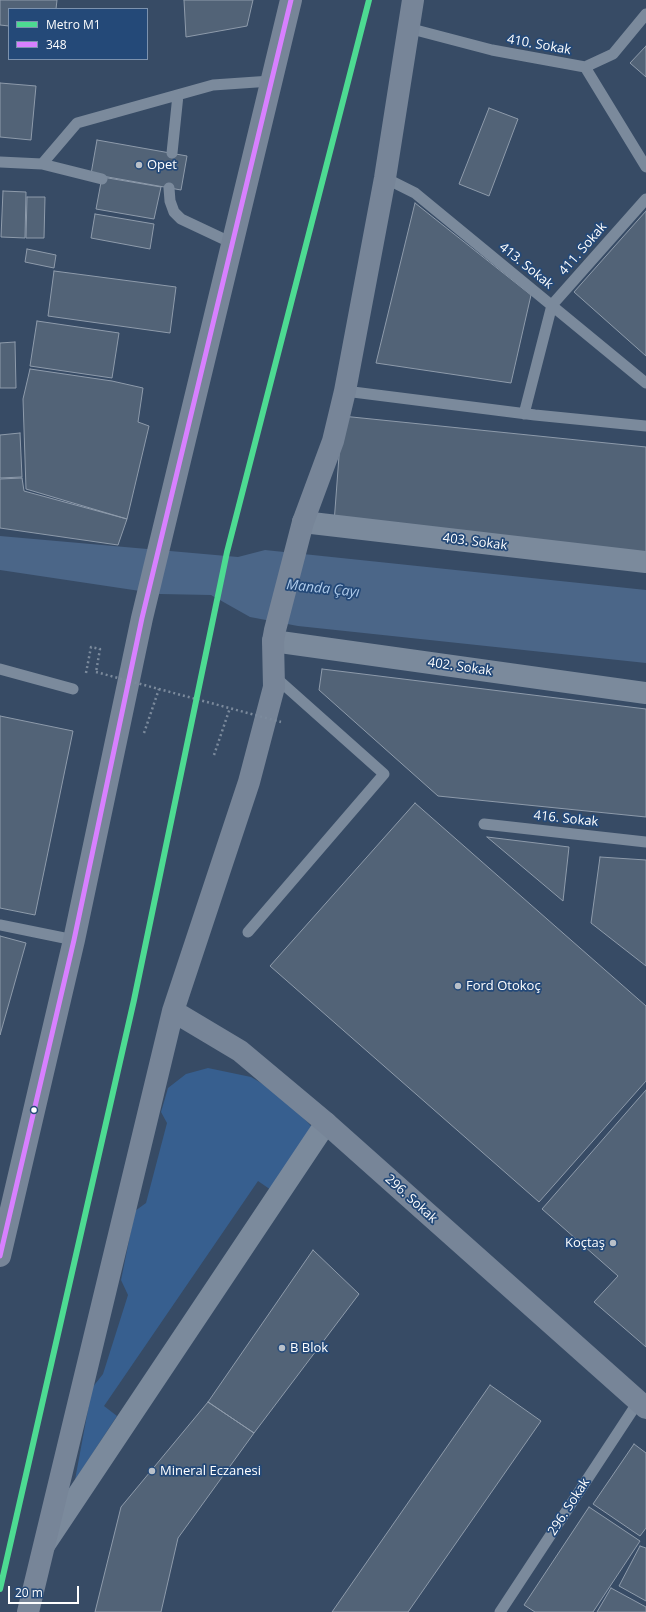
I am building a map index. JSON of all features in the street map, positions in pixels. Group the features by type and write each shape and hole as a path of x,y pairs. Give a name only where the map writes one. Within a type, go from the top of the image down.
{"main road":[{"path":"0,1256 74,940 142,618 291,0"},
{"path":"28,1612 173,1011 249,782 274,687 274,635 296,546 303,522 333,441 345,391 385,178 413,0"},
{"name":"296. Sokak","path":"173,1011 240,1051 326,1123 642,1405"}],"street":[{"name":"403. Sokak","path":"303,522 646,562"},
{"name":"402. Sokak","path":"274,635 646,693"},
{"path":"44,1545 326,1123"}],"lane":[{"name":"410. Sokak","path":"408,28 492,50 585,67 613,54 646,14"},
{"path":"585,67 646,167"},
{"path":"42,164 77,123 213,85 271,81"},
{"path":"172,153 178,96"},
{"path":"0,162 42,164 102,179"},
{"name":"413. Sokak","path":"385,178 415,193 646,383"},
{"path":"166,189 174,212 181,219 232,243"},
{"name":"411. Sokak","path":"524,414 552,306 646,199"},
{"path":"345,391 524,414 646,426"},
{"path":"0,669 73,689"},
{"path":"248,932 384,774 273,676"},
{"name":"416. Sokak","path":"484,824 646,842"},
{"path":"0,925 74,940"},
{"name":"296. Sokak","path":"500,1612 642,1405"}],"path":[{"path":"86,673 91,647 100,650 96,672 281,722"},
{"path":"144,733 159,689"},
{"path":"214,756 230,708"}],"shaded area":[{"path":"208,1068 251,1077 282,1095 312,1127 271,1190 258,1181 104,1406 117,1416 75,1480 92,1388 103,1374 128,1295 121,1280 135,1211 146,1203 167,1123 161,1112 168,1088 186,1074"}],"water":[{"name":"Manda Çayı","path":"0,536 238,557 265,550 646,590 646,663 298,626 250,617 211,595 160,594 0,570"}],"building":[{"path":"0,0 57,0 56,8 8,8 8,26 0,25"},
{"path":"184,0 253,0 247,26 186,37"},
{"path":"646,46 646,77 630,63"},
{"path":"0,83 36,86 31,140 0,137"},
{"path":"489,108 518,119 489,196 459,184"},
{"path":"97,140 187,156 181,190 91,174"},
{"path":"102,177 161,187 154,219 96,209"},
{"path":"3,191 26,192 25,238 1,237"},
{"path":"27,197 45,197 44,238 26,238"},
{"path":"415,203 531,295 511,383 376,363"},
{"path":"646,211 646,356 574,292"},
{"path":"95,214 154,224 150,249 91,238"},
{"path":"27,249 56,255 54,268 25,262"},
{"path":"54,271 176,287 170,333 48,316"},
{"path":"37,321 119,333 112,378 30,366"},
{"path":"15,342 16,388 0,388 0,343"},
{"path":"30,369 112,381 143,388 138,422 149,426 127,519 26,489 23,399"},
{"path":"342,416 646,447 646,559 334,523"},
{"path":"20,433 22,477 0,478 0,435"},
{"path":"22,478 24,491 127,519 118,545 0,528 0,479"},
{"path":"322,669 646,709 646,817 438,796 319,690"},
{"path":"0,716 73,731 35,915 0,908"},
{"name":"Ford Otokoç","path":"415,803 646,1006 646,1081 539,1202 270,966"},
{"path":"487,837 569,847 563,901"},
{"path":"600,857 646,860 646,966 591,923"},
{"path":"0,936 26,943 0,1035"},
{"name":"Koçtaş","path":"646,1090 646,1347 594,1302 618,1276 542,1209"},
{"name":"B Blok","path":"313,1250 359,1294 254,1433 208,1402"},
{"path":"490,1385 541,1421 408,1612 332,1612"},
{"path":"208,1402 254,1433 178,1538 161,1612 95,1612 121,1507"},
{"path":"634,1444 646,1453 646,1528 640,1536 593,1504"},
{"path":"589,1507 640,1541 593,1612 535,1612 524,1605"},
{"path":"640,1546 646,1548 646,1601 619,1586"},
{"path":"611,1588 646,1607 646,1612 597,1612"}],"metro line":[{"name":"M1","path":"0,1589 134,1000 227,552 369,0"}],"transit line":[{"name":"348","path":"0,1256 74,940 142,618 291,0"}],"place":[{"name":"Opet","path":"139,165"},
{"name":"Ford Otokoç","path":"458,986"},
{"name":"Koçtaş","path":"613,1243"},
{"name":"B Blok","path":"282,1348"},
{"name":"Mineral Eczanesi","path":"152,1471"}]}
